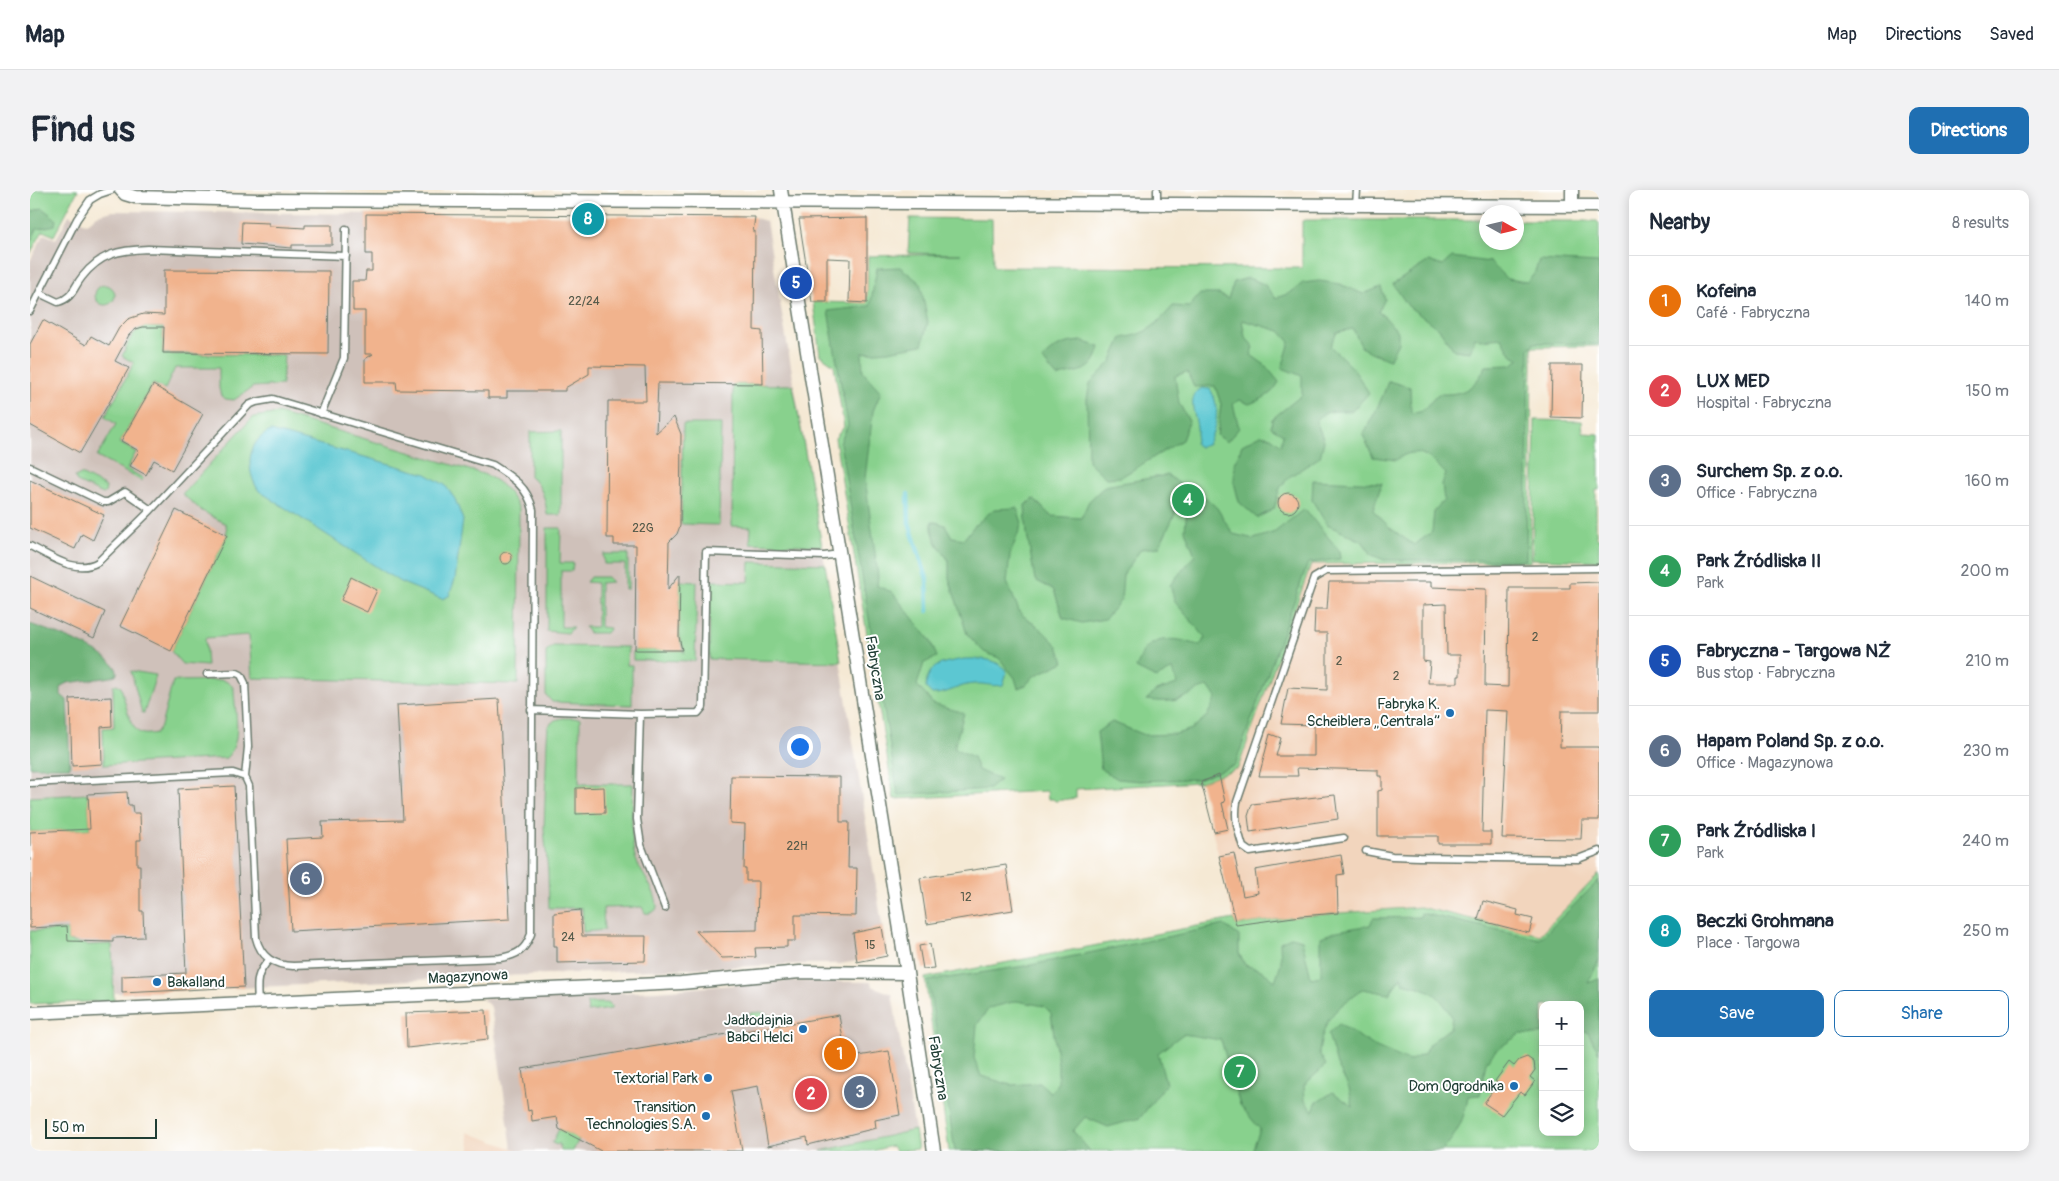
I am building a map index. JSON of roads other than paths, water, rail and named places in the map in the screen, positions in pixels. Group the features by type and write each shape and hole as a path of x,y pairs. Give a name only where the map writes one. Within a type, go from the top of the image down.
{"street":[{"path":"121,190 125,194 135,197 258,200 782,196 1157,204 1599,206"},
{"path":"1572,190 1572,205"},
{"name":"Fabryczna","path":"782,196 934,1151"},
{"name":"Magazynowa","path":"30,1013 681,983 800,972 907,973"}],"lane":[{"path":"30,310 90,200 112,190"},
{"path":"1157,190 1157,204"},
{"path":"1356,204 1357,190"},
{"path":"321,414 344,358 346,229"},
{"path":"39,293 58,302 68,299 87,271 108,255 124,250 148,249 346,256"},
{"path":"30,546 70,566 82,568 91,566 104,556 151,510 249,406 256,402 279,400 493,465 511,476 525,491 533,510 531,710 532,924 528,942 520,952 513,956 500,958 293,966 280,965 269,960 260,950 256,938 249,786 245,776 248,747 245,683 241,675 237,673 207,674"},
{"path":"30,468 103,502 108,502 125,492 151,510"},
{"path":"531,710 698,714 704,707 706,552 824,556 840,554"},
{"path":"1344,838 1250,852 1242,847 1236,826 1235,813 1237,802 1314,578 1326,571 1335,570 1599,568"},
{"path":"640,714 637,819 639,835 665,908"},
{"path":"30,783 232,773 245,776"},
{"path":"1366,851 1401,856 1578,859 1599,851"},
{"path":"258,1003 259,971 269,960"}],"water":[{"path":"1202,388 1210,389 1217,410 1213,431 1207,445 1200,447 1195,444 1197,429 1193,401 1194,396"},
{"path":"271,431 426,474 445,485 455,499 463,520 455,579 449,596 442,599 400,582 259,491 251,475 250,457 257,442"},
{"path":"964,659 993,661 1003,667 1007,672 1003,685 969,684 938,694 932,694 926,688 927,680 933,669 943,663"}],"waterway":[{"path":"908,494 909,523 927,579 928,611"}],"place":[{"name":"Beczki Grohmana","path":"588,219"},
{"name":"Fabryczna - Targowa NŻ","path":"796,283"},
{"name":"Park Źródliska II","path":"1188,500"},
{"name":"Fabryka K. Scheiblera „Centrala”","path":"1450,713"},
{"name":"Hapam Poland Sp. z o.o.","path":"306,879"},
{"name":"Bakalland","path":"157,982"},
{"name":"Jadłodajnia Babci Helci","path":"803,1029"},
{"name":"Kofeina","path":"840,1054"},
{"name":"Park Źródliska I","path":"1240,1072"},
{"name":"Textorial Park","path":"708,1078"},
{"name":"Dom Ogrodnika","path":"1514,1086"},
{"name":"Surchem Sp. z o.o.","path":"860,1092"},
{"name":"LUX MED","path":"811,1094"},
{"name":"Transition Technologies S.A.","path":"706,1116"}]}
